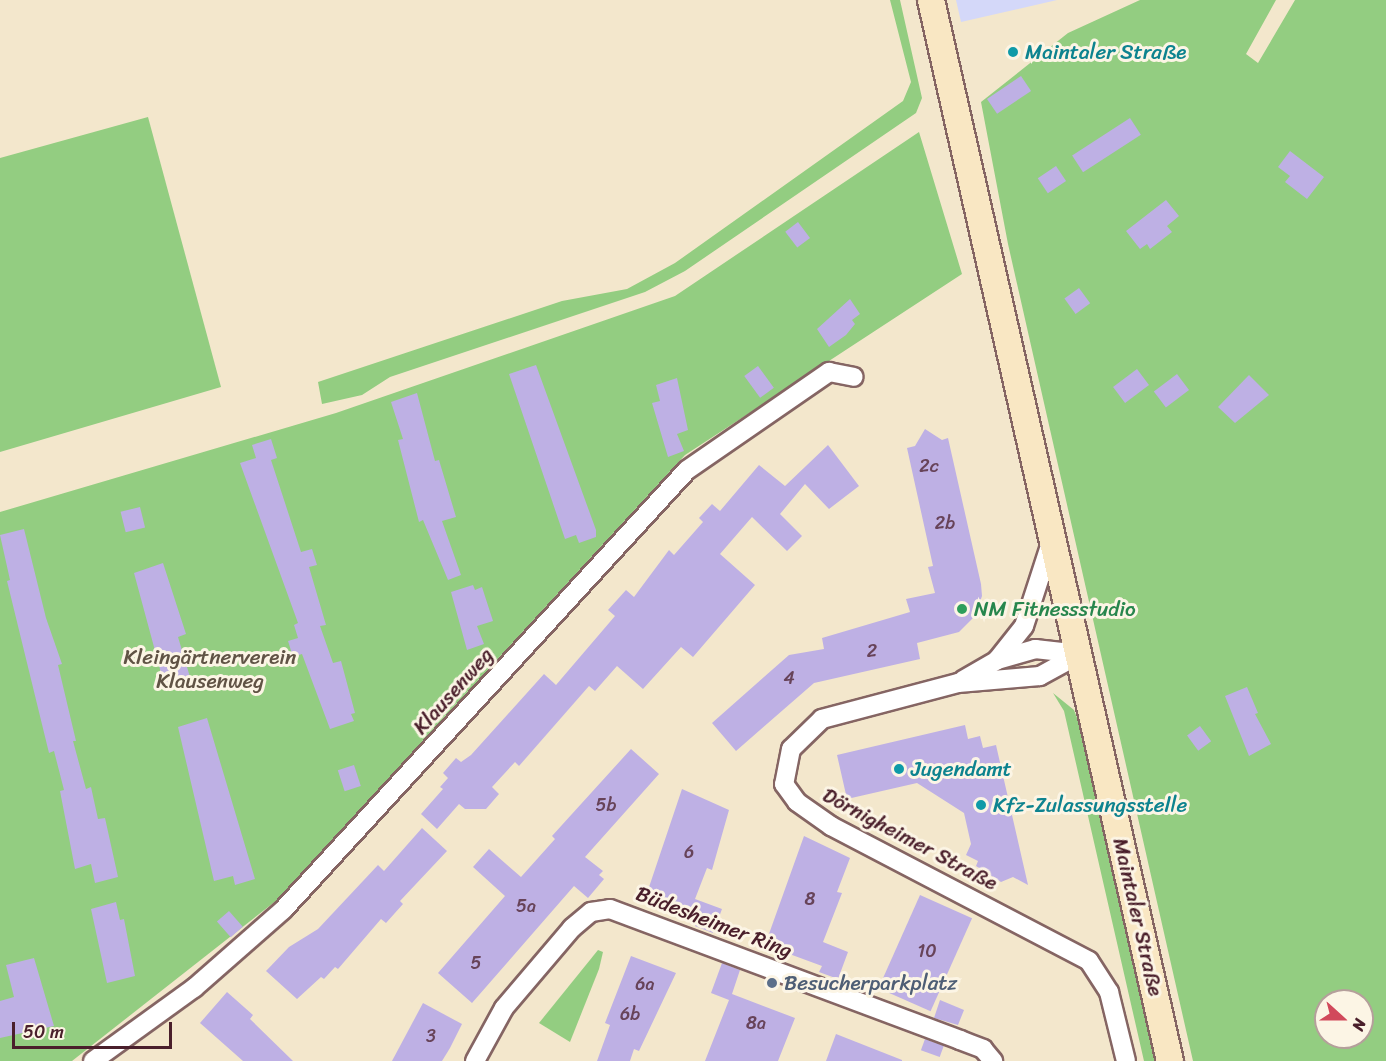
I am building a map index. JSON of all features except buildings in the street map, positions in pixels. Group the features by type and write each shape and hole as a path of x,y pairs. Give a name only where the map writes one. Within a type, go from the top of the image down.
{"main road":[{"name":"Maintaler Straße","path":"931,0 986,256 1080,654 1170,1061"}],"street":[{"name":"Klausenweg","path":"93,1061 194,988 283,910 687,470 828,373 854,377"},
{"name":"Dörnigheimer Straße","path":"997,660 1024,626 1053,537"},
{"name":"Dörnigheimer Straße","path":"958,683 997,660 1035,650 1080,654"},
{"name":"Dörnigheimer Straße","path":"1080,654 1040,676 958,683 822,719 791,749 784,784 796,802 831,826 1089,961 1109,992 1126,1061"},
{"name":"Büdesheimer Ring","path":"475,1061 504,1008 572,928 591,912 610,909 983,1049 993,1061"}],"shaded area":[{"path":"956,0 1057,0 961,22"}],"green space":[{"path":"890,0 900,0 922,98 916,113 685,271 645,292 390,377 362,395 322,404 318,382 562,301 627,289 675,263 903,101 911,82"},
{"path":"1140,0 1276,0 1246,54 1258,63 1295,0 1386,0 1386,1061 1193,1061 1008,244 981,102 1068,33"},
{"path":"148,117 221,387 0,452 0,158"},
{"name":"Kleingärtnerverein Klausenweg","path":"919,132 962,274 685,455 425,738 365,810 277,900 72,1061 0,1061 0,512 336,413 675,296"},
{"path":"1053,693 1074,710 1083,733 1158,1061 1144,1061 1064,711"},
{"path":"598,950 603,952 599,969 570,1042 539,1023"}],"place":[{"name":"Maintaler Straße","path":"1013,52"},
{"name":"NM Fitnessstudio","path":"962,609"},
{"name":"Jugendamt","path":"899,769"},
{"name":"Kfz-Zulassungsstelle","path":"981,805"},
{"name":"Besucherparkplatz","path":"772,983"}]}
